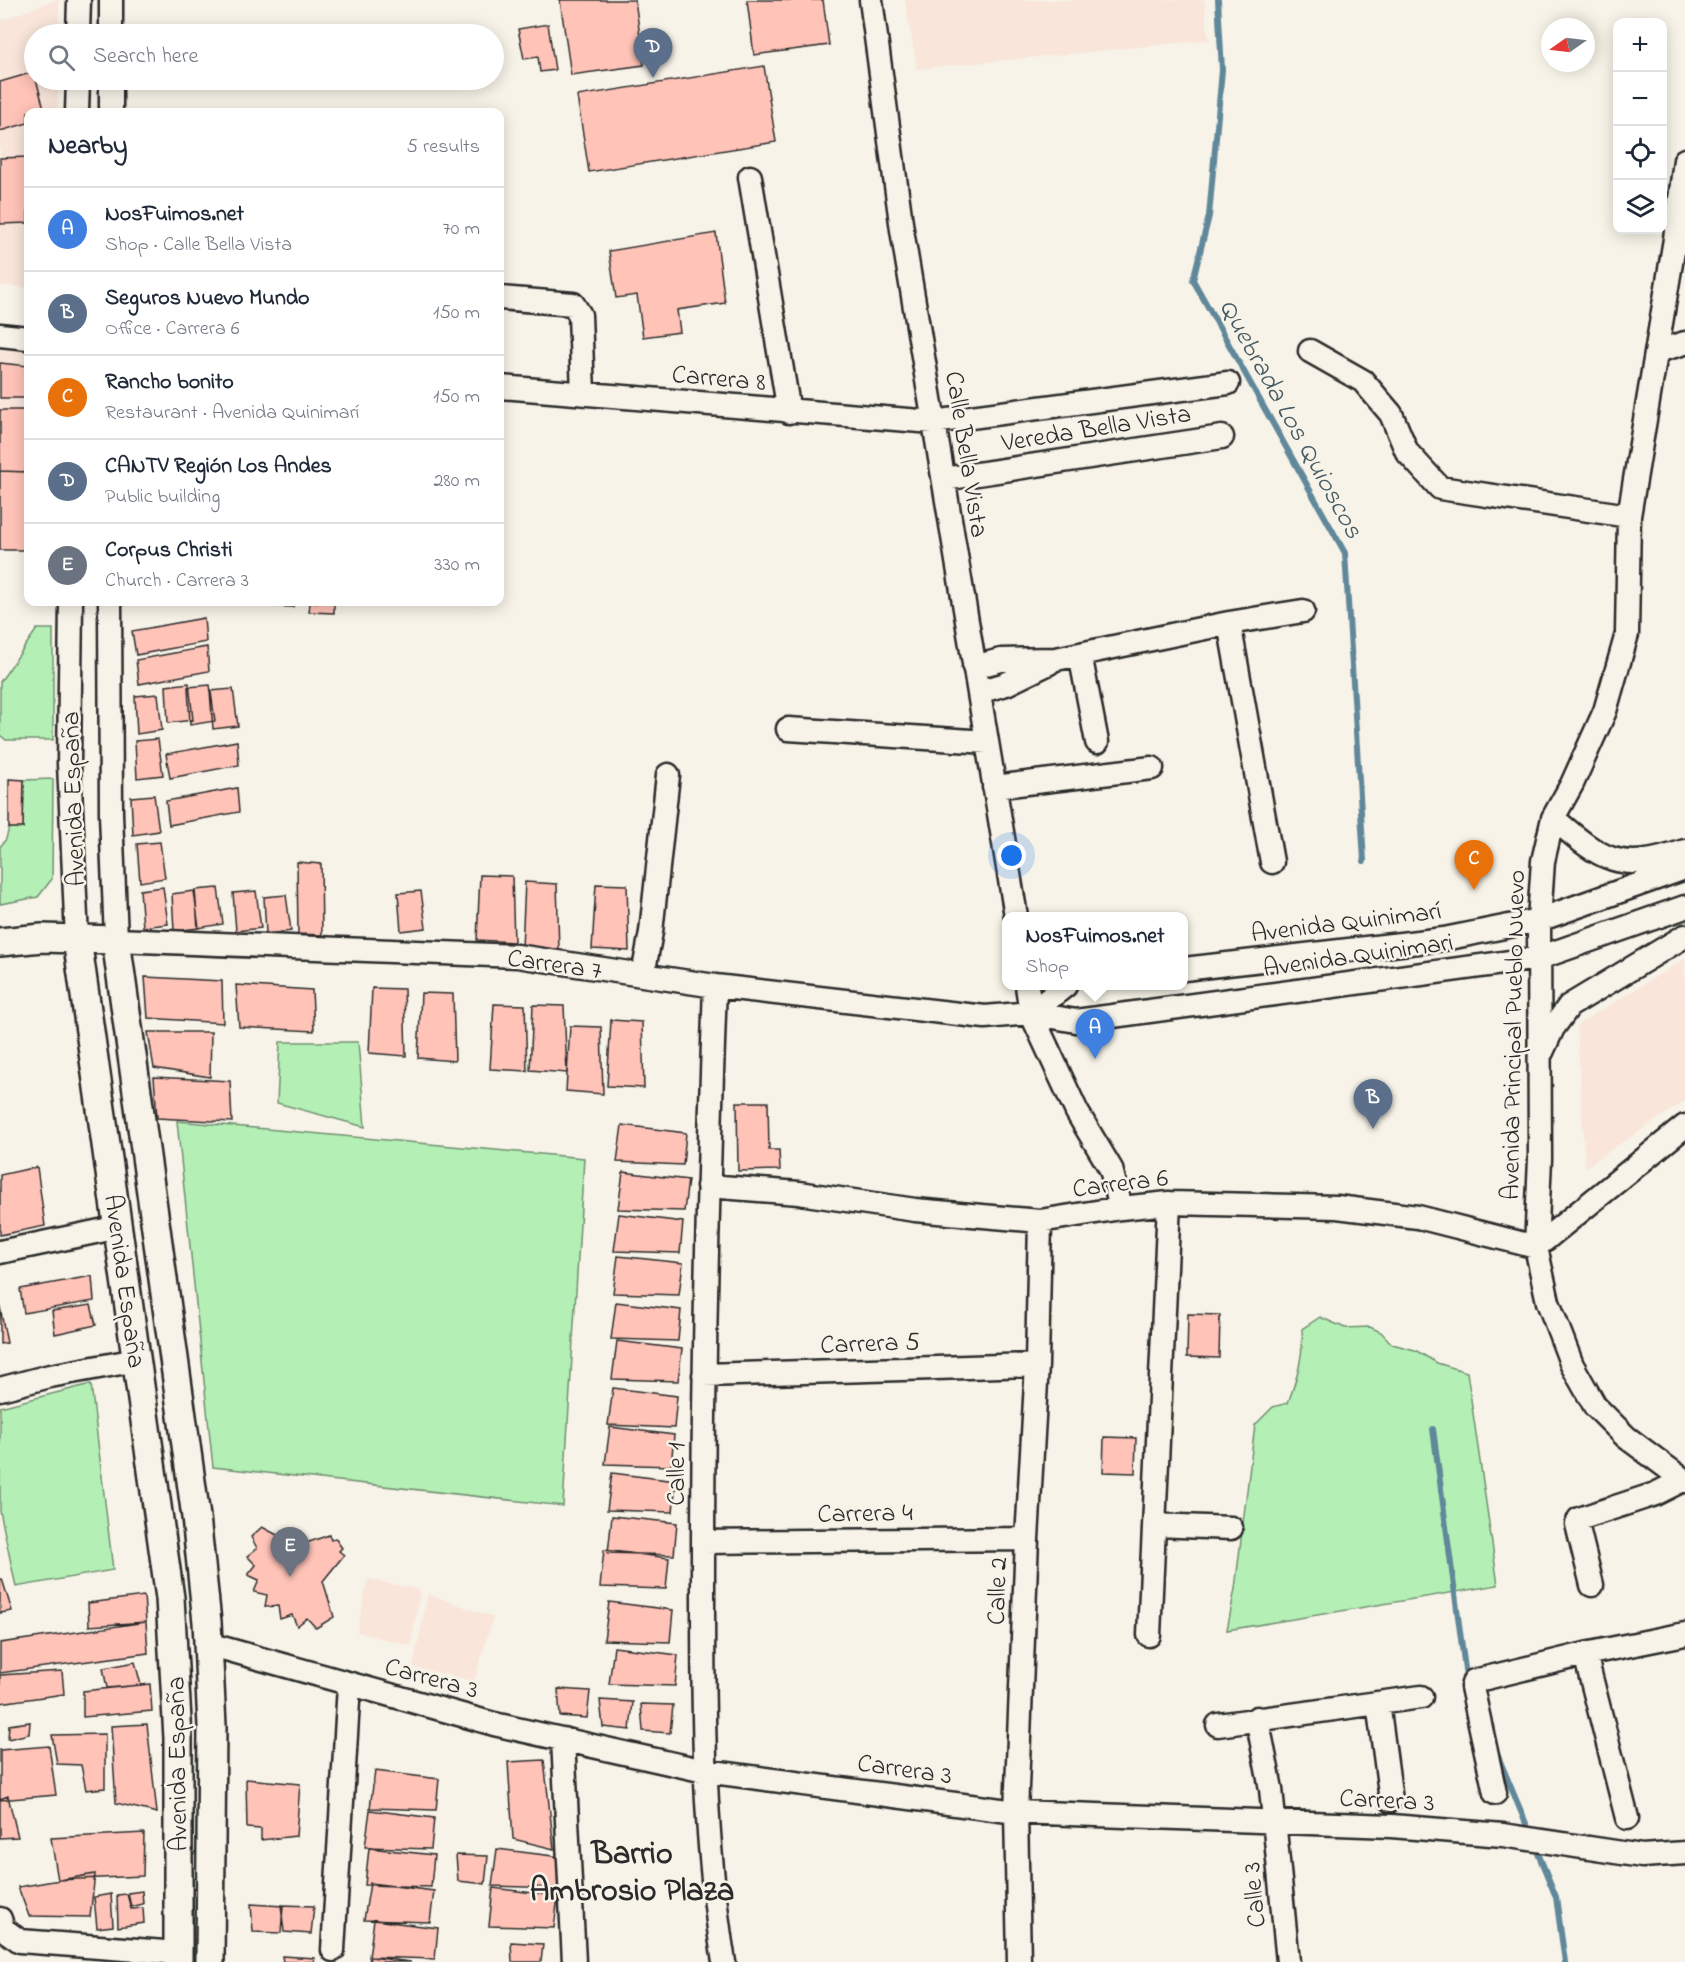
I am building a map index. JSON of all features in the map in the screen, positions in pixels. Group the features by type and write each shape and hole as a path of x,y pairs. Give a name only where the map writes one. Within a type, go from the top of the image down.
{"street":[{"path":"78,24 79,0"},
{"path":"111,0 111,24"},
{"name":"Calle Bella Vista","path":"871,0 902,230 1015,912"},
{"path":"77,108 78,90"},
{"path":"111,90 111,108"},
{"name":"Avenida Principal Pueblo Nuevo","path":"1684,1480 1626,1437 1595,1406 1572,1365 1548,1302 1536,1247 1540,1159 1539,920 1544,861 1553,818 1577,773 1618,673 1627,634 1629,516 1657,351 1680,237 1685,160"},
{"path":"750,177 789,412"},
{"path":"504,298 573,304 580,315 583,393"},
{"path":"0,335 24,338"},
{"path":"1657,351 1685,343"},
{"path":"1311,351 1364,381 1391,414 1407,452 1440,488 1629,516"},
{"name":"Carrera 8","path":"504,389 534,400 583,393 789,412 933,422 1228,383"},
{"name":"Vereda Bella Vista","path":"944,479 1222,437"},
{"name":"Avenida España","path":"71,606 69,764 77,939 170,1598 178,1738 178,1957"},
{"name":"Avenida España","path":"110,606 111,814 116,940 194,1506 208,1644 212,1726 210,1962"},
{"path":"974,667 1001,660 1056,659 1230,623 1303,611"},
{"path":"1230,623 1272,862"},
{"path":"1080,654 1097,742"},
{"path":"979,692 1006,684 1056,659"},
{"path":"788,729 987,742"},
{"path":"993,787 1152,768"},
{"path":"643,975 651,932 668,775"},
{"path":"1553,818 1592,851 1610,860 1634,863 1685,851"},
{"name":"Avenida Quinimarí","path":"1188,969 1444,939 1539,920 1685,868"},
{"name":"Avenida Quinimari","path":"1031,1013 1076,1021 1539,958 1685,907"},
{"path":"1540,1056 1553,1028 1569,1006 1685,936"},
{"name":"Carrera 7","path":"0,942 116,940 517,956 715,986 985,1017 1031,1013"},
{"name":"Calle 1","path":"715,986 704,1375 705,1771 707,1824 724,1962"},
{"path":"1028,990 1031,1013 1077,1112 1111,1170 1121,1208"},
{"path":"1031,1013 1060,990"},
{"path":"1536,1247 1685,1126"},
{"name":"Carrera 6","path":"708,1186 799,1193 915,1210 1040,1221 1169,1203 1348,1208 1418,1217 1536,1247"},
{"path":"1149,1635 1169,1203"},
{"name":"Calle 2","path":"1019,1962 1016,1812 1027,1539 1037,1365 1040,1221"},
{"path":"0,1252 119,1227"},
{"path":"0,1389 50,1376 137,1360"},
{"name":"Carrera 5","path":"704,1375 1037,1365"},
{"path":"1592,1585 1577,1524 1579,1519 1655,1494 1684,1480"},
{"path":"1155,1525 1231,1528"},
{"name":"Carrera 4","path":"703,1542 1027,1539"},
{"path":"1495,1793 1472,1687 1474,1681 1585,1654 1685,1634"},
{"name":"Carrera 3","path":"208,1644 494,1724 705,1771 1016,1812 1391,1826 1503,1835 1609,1852 1660,1857 1684,1853"},
{"path":"1585,1654 1627,1818"},
{"path":"333,1950 349,1685"},
{"path":"1218,1725 1421,1696"},
{"path":"1378,1703 1391,1800"},
{"name":"Calle 3","path":"1257,1718 1275,1823 1288,1962"},
{"path":"563,1739 573,1962"},
{"path":"0,1919 3,1929 20,1941 178,1957"}],"shaded area":[{"path":"59,0 59,24 24,24 24,90 58,90 58,108 24,108 24,288 0,285 0,21"},
{"path":"905,0 1204,0 1209,40 917,69"},
{"path":"0,349 24,351 24,366 0,363"},
{"path":"0,398 24,398 24,410 0,410"},
{"path":"1685,959 1685,1101 1585,1167 1577,1025"},
{"path":"368,1579 420,1590 411,1646 357,1632"},
{"path":"428,1594 493,1617 474,1681 413,1667"}],"green space":[{"path":"37,629 53,629 53,740 6,740 0,735 0,682"},
{"path":"53,779 52,879 38,897 0,904 0,847 6,839 9,828 23,827 24,780"},
{"path":"280,1042 358,1042 365,1127 277,1103"},
{"path":"177,1121 584,1158 563,1506 213,1467"},
{"path":"1320,1317 1345,1328 1370,1327 1381,1332 1392,1344 1415,1350 1437,1363 1467,1372 1498,1585 1227,1630 1235,1589 1255,1425 1273,1407 1288,1403 1299,1367 1302,1329"},
{"path":"91,1384 113,1570 16,1587 0,1511 0,1407"}],"building":[{"path":"560,0 635,0 644,65 571,75"},
{"path":"747,0 823,0 829,45 754,55"},
{"path":"548,24 555,70 540,72 538,57 524,59 518,29"},
{"path":"764,66 776,142 589,172 577,96"},
{"path":"24,75 24,90 39,90 44,108 24,108 24,124 0,131 0,82"},
{"path":"24,157 24,223 0,224 0,158"},
{"path":"716,233 725,303 677,310 680,332 643,337 637,295 616,298 609,251"},
{"path":"0,363 24,366 24,398 0,398"},
{"path":"0,410 24,410 24,472 0,471"},
{"path":"0,471 24,472 24,550 0,550"},
{"path":"310,606 334,606 334,613 309,612"},
{"path":"204,618 206,642 136,655 132,631"},
{"path":"207,647 209,671 139,684 136,660"},
{"path":"189,683 193,720 168,723 166,686"},
{"path":"210,685 215,721 190,725 188,687"},
{"path":"233,689 238,726 213,729 210,691"},
{"path":"158,694 162,730 137,734 135,696"},
{"path":"158,739 163,775 137,778 135,741"},
{"path":"237,741 239,765 170,778 166,754"},
{"path":"9,779 24,780 23,828 9,828"},
{"path":"237,788 239,812 169,825 166,801"},
{"path":"154,795 159,831 133,835 131,797"},
{"path":"160,842 165,878 140,882 137,844"},
{"path":"297,862 321,864 322,935 298,934"},
{"path":"480,875 512,876 514,942 477,940"},
{"path":"525,882 557,884 559,950 522,948"},
{"path":"596,884 627,885 629,951 592,949"},
{"path":"163,887 168,924 143,927 140,890"},
{"path":"218,888 223,924 198,928 195,890"},
{"path":"194,891 199,928 174,931 172,894"},
{"path":"256,891 261,928 236,931 233,893"},
{"path":"421,891 426,928 401,931 398,893"},
{"path":"286,895 291,931 266,934 264,897"},
{"path":"145,977 222,981 223,1023 148,1018"},
{"path":"236,985 312,990 314,1031 239,1027"},
{"path":"372,988 404,989 406,1056 369,1053"},
{"path":"421,993 453,994 455,1061 418,1058"},
{"path":"494,1004 525,1005 527,1071 490,1069"},
{"path":"533,1005 564,1006 567,1073 530,1070"},
{"path":"611,1020 642,1022 644,1088 607,1086"},
{"path":"570,1026 601,1027 603,1094 566,1091"},
{"path":"148,1032 211,1032 210,1077 154,1068"},
{"path":"154,1077 230,1081 232,1122 157,1118"},
{"path":"737,1102 768,1102 769,1150 779,1150 780,1170 738,1171"},
{"path":"622,1125 686,1133 683,1165 617,1162"},
{"path":"37,1167 45,1226 0,1235 0,1175"},
{"path":"623,1172 688,1180 684,1211 618,1209"},
{"path":"619,1214 683,1222 680,1253 614,1251"},
{"path":"618,1256 683,1263 679,1295 613,1293"},
{"path":"92,1276 94,1301 24,1313 20,1289"},
{"path":"616,1302 681,1310 678,1341 611,1339"},
{"path":"91,1305 96,1325 55,1334 52,1311"},
{"path":"0,1307 7,1343 0,1344"},
{"path":"1188,1314 1220,1315 1219,1358 1187,1357"},
{"path":"617,1341 682,1349 678,1381 612,1379"},
{"path":"613,1388 677,1396 674,1428 608,1425"},
{"path":"610,1427 674,1435 671,1466 605,1464"},
{"path":"1104,1437 1136,1438 1135,1473 1103,1472"},
{"path":"612,1473 676,1481 673,1512 607,1510"},
{"path":"612,1516 677,1523 674,1555 608,1553"},
{"path":"262,1527 298,1546 329,1535 331,1540 335,1538 342,1548 339,1551 344,1555 323,1581 334,1617 316,1628 307,1618 297,1626 292,1615 280,1619 278,1606 265,1607 267,1595 254,1592 259,1580 248,1575 256,1565 247,1556 257,1548 251,1537"},
{"path":"604,1550 669,1558 666,1589 600,1587"},
{"path":"0,1579 2,1579 12,1611 0,1613"},
{"path":"144,1596 146,1622 89,1626 88,1603"},
{"path":"609,1602 673,1610 670,1642 604,1640"},
{"path":"146,1622 148,1653 0,1673 0,1643"},
{"path":"614,1647 678,1655 675,1686 609,1684"},
{"path":"135,1662 141,1685 107,1688 103,1668"},
{"path":"62,1671 64,1694 0,1703 0,1675"},
{"path":"150,1684 152,1711 83,1717 83,1691"},
{"path":"558,1689 590,1691 587,1718 560,1716"},
{"path":"600,1700 633,1702 630,1730 603,1727"},
{"path":"641,1704 673,1705 670,1733 643,1731"},
{"path":"30,1722 29,1734 8,1739 9,1725"},
{"path":"147,1724 157,1813 116,1803 111,1726"},
{"path":"105,1734 105,1788 86,1790 81,1765 57,1764 52,1735"},
{"path":"49,1746 56,1795 0,1800 0,1750"},
{"path":"544,1760 554,1849 513,1839 508,1762"},
{"path":"375,1771 439,1779 436,1810 370,1808"},
{"path":"246,1779 300,1784 296,1836 261,1840 261,1829 247,1828"},
{"path":"8,1796 18,1837 0,1838 0,1799"},
{"path":"370,1810 434,1818 431,1849 365,1847"},
{"path":"144,1833 143,1876 58,1880 51,1838"},
{"path":"369,1848 434,1855 431,1887 365,1885"},
{"path":"497,1849 561,1857 558,1888 492,1886"},
{"path":"456,1855 488,1856 485,1884 458,1881"},
{"path":"95,1874 90,1917 29,1916 18,1887"},
{"path":"370,1883 434,1891 430,1922 364,1920"},
{"path":"493,1888 558,1896 554,1928 489,1926"},
{"path":"142,1891 143,1904 131,1907 128,1893"},
{"path":"111,1894 113,1926 97,1928 94,1897"},
{"path":"127,1894 131,1909 143,1908 144,1923 118,1927 117,1895"},
{"path":"251,1904 283,1906 281,1933 253,1932"},
{"path":"281,1905 314,1906 311,1934 284,1932"},
{"path":"374,1920 438,1928 435,1959 369,1957"},
{"path":"511,1942 543,1944 541,1962 512,1962"},
{"path":"282,1956 315,1958 314,1962 283,1962"},
{"path":"370,1957 411,1962 369,1962"}],"waterway":[{"name":"Quebrada Los Quioscos","path":"1218,0 1222,70 1209,216 1193,280 1345,553 1364,861"},
{"name":"Quebrada Los Quioscos","path":"1433,1429 1467,1684"},
{"name":"Quebrada Los Quioscos","path":"1497,1754 1530,1833"},
{"name":"Quebrada Los Quioscos","path":"1535,1846 1556,1897 1565,1962"}],"place":[{"name":"CANTV Región Los Andes","path":"653,78"},
{"name":"Rancho bonito","path":"1474,890"},
{"name":"NosFuimos.net","path":"1095,1059"},
{"name":"Seguros Nuevo Mundo","path":"1373,1129"},
{"name":"Corpus Christi","path":"290,1577"}],"district":[{"name":"Barrio Ambrosio Plaza","path":"632,1870"}]}
